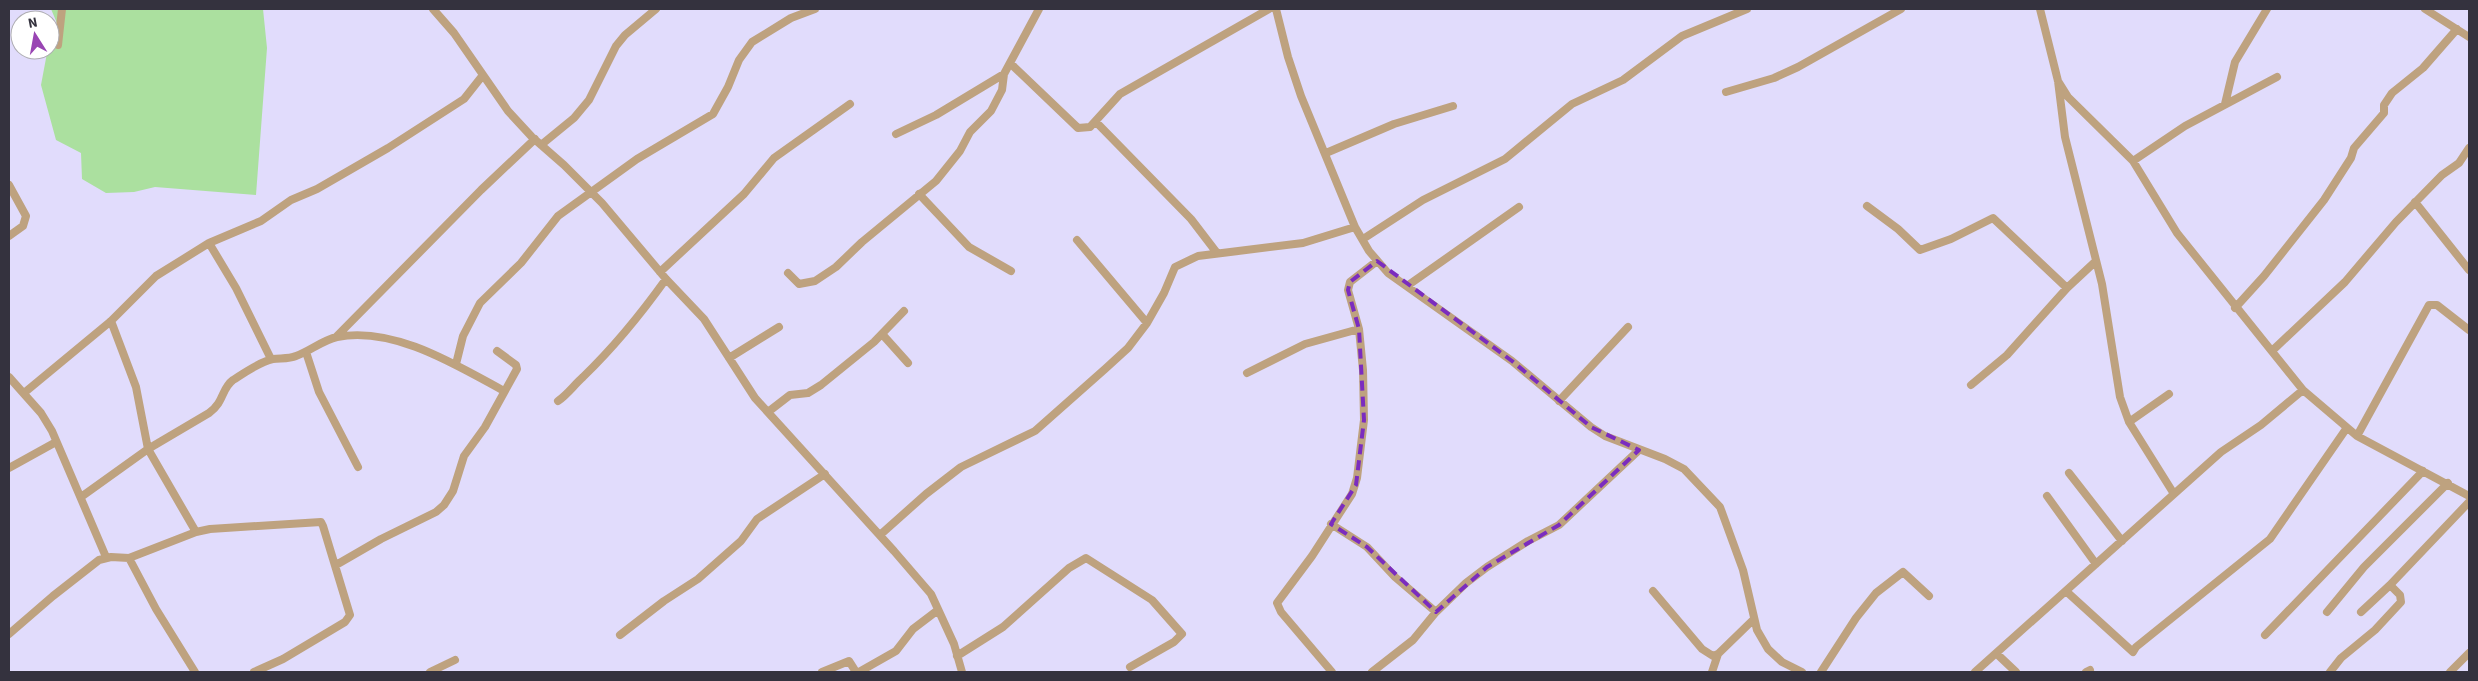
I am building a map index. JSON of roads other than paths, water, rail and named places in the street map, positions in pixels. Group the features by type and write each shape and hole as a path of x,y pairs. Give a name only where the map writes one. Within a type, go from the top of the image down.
{"street":[{"path":"60,27 62,9"},
{"path":"433,9 454,33 508,111 592,192 663,275 704,319 754,398 880,535 930,594 962,672"},
{"path":"335,338 481,190 538,142 574,118 588,100 616,46 625,35 656,9"},
{"path":"456,364 463,336 480,303 521,263 558,216 637,159 713,114 728,87 739,60 752,42 791,18 815,9"},
{"path":"788,272 802,285 815,281 836,267 862,242 936,181 960,151 970,132 991,111 1002,90 1004,74 1039,9"},
{"path":"1010,63 1078,128 1090,127 1120,94 1136,87 1269,9"},
{"path":"1276,9 1288,57 1301,96 1355,227 1377,261 1388,273 1512,361 1559,401 1605,436 1665,459 1684,470 1720,507 1743,570 1757,630 1768,649 1782,662 1802,672"},
{"path":"1363,239 1423,200 1505,158 1572,104 1623,80 1682,36 1748,9"},
{"path":"1726,92 1774,78 1798,67 1901,9"},
{"path":"2040,9 2058,81 2065,137 2102,284 2120,397 2129,422 2174,494"},
{"path":"2225,104 2235,62 2267,9"},
{"path":"2425,9 2469,37"},
{"path":"2235,308 2264,276 2324,200 2351,158 2354,148 2384,113 2384,105 2392,93 2423,68 2457,29"},
{"path":"896,134 936,115 1004,74"},
{"path":"24,393 111,321 156,276 209,243 261,221 291,200 316,189 388,148 464,99 483,75"},
{"path":"2133,161 2185,126 2277,76"},
{"path":"2058,81 2068,97 2133,161 2177,233 2235,308 2273,350 2303,390 2346,429 2469,496"},
{"path":"558,401 614,345 643,311 663,275 744,194 774,158 850,104"},
{"path":"1326,154 1394,124 1424,113 1454,106"},
{"path":"1096,122 1191,219 1217,253"},
{"path":"2273,350 2345,282 2415,202 2442,175 2459,163 2469,148"},
{"path":"9,185 26,216 23,226 9,236"},
{"path":"919,194 969,247 1011,271"},
{"path":"2415,202 2469,270"},
{"path":"1866,206 1898,229 1920,250 1951,240 1993,218 2067,288"},
{"path":"1407,286 1519,207"},
{"path":"880,535 926,494 961,467 1035,432 1128,348 1147,323 1164,293 1175,267 1198,256 1303,242 1355,227"},
{"path":"1077,240 1147,323"},
{"path":"209,243 236,288 272,359"},
{"path":"1332,672 1281,612 1277,602 1312,556 1356,485 1361,457 1364,420 1358,329 1348,290 1350,282 1377,261"},
{"path":"1971,384 2012,350 2067,288 2096,261"},
{"path":"2357,436 2429,306 2434,304 2448,312 2469,330"},
{"path":"768,412 790,395 808,393 821,385 882,334 904,311"},
{"path":"111,321 136,388 148,449 196,532"},
{"path":"729,358 779,326"},
{"path":"1559,401 1628,327"},
{"path":"1248,373 1305,344 1358,329"},
{"path":"882,334 908,363"},
{"path":"81,497 148,449 209,413 222,400 227,386 272,359 294,357 335,338 360,335 378,337 430,352 456,364 504,391"},
{"path":"336,564 436,512 444,505 453,491 464,456 484,427 517,367 497,351"},
{"path":"306,352 319,392 358,467"},
{"path":"9,377 41,414 56,442 106,557"},
{"path":"1975,672 2067,592 2221,452 2261,424 2303,390"},
{"path":"2129,422 2169,394"},
{"path":"2067,592 2134,652 2136,646 2182,608 2252,556 2270,539 2346,429"},
{"path":"9,468 56,442"},
{"path":"1372,672 1413,640 1436,612 1466,583 1528,541 1559,525 1639,450"},
{"path":"2265,635 2423,471"},
{"path":"2069,473 2122,541"},
{"path":"620,635 664,600 698,579 741,541 758,519 825,474"},
{"path":"2327,612 2364,567 2448,483"},
{"path":"2047,496 2096,564"},
{"path":"2361,612 2390,585 2469,502"},
{"path":"9,634 90,566 106,557 129,558 196,532 210,529 321,522 350,611 348,618 283,659 254,672"},
{"path":"1331,524 1367,547 1395,577 1436,612"},
{"path":"129,558 156,609 195,672"},
{"path":"957,656 1004,627 1069,568 1086,558 1152,600 1182,634 1174,642 1130,667"},
{"path":"1821,672 1856,618 1876,593 1903,572 1929,596"},
{"path":"2330,672 2341,658 2375,630 2401,602 2400,595 2390,585"},
{"path":"1653,591 1702,649 1713,656 1718,654 1754,619"},
{"path":"822,672 849,661 858,672 896,651 913,629 938,610"},
{"path":"2450,672 2469,653"},
{"path":"1712,672 1718,654"},
{"path":"1997,654 2016,672"},
{"path":"430,672 455,660"}]}
